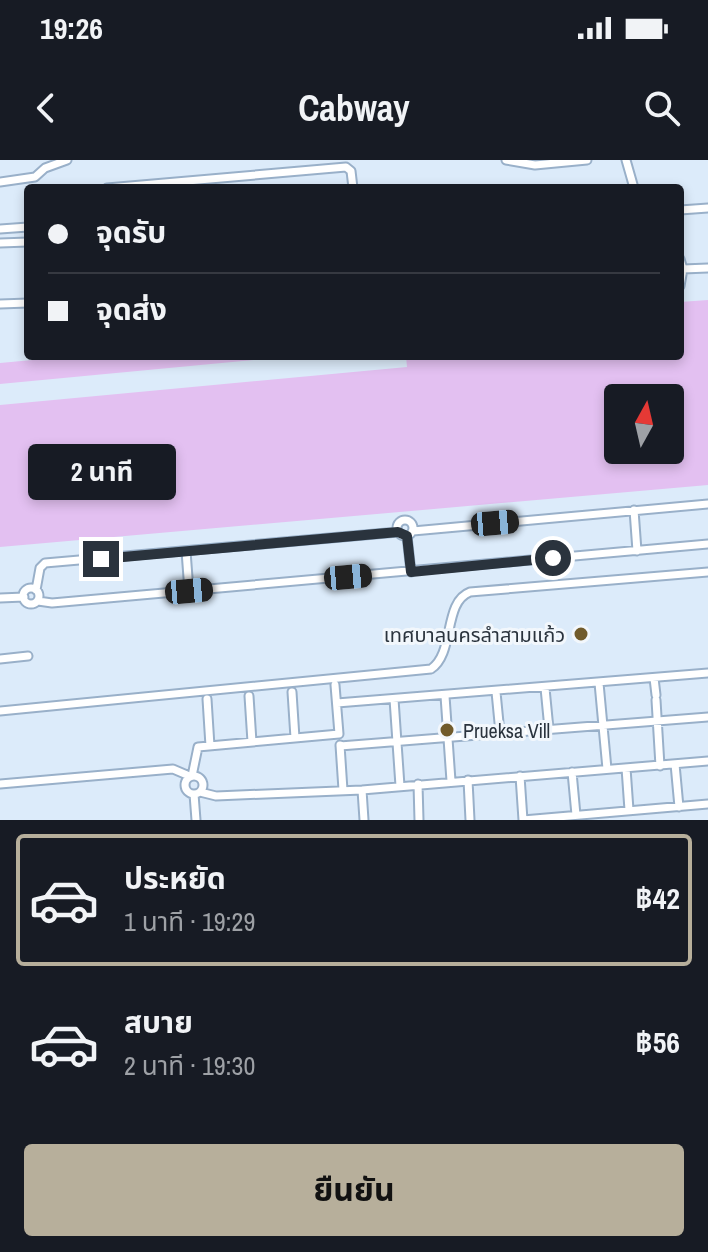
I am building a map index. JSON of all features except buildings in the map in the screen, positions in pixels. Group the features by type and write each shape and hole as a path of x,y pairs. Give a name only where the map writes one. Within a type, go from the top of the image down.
{"street":[{"path":"0,182 35,177 45,168 67,160"},
{"path":"506,160 535,165 587,160"},
{"path":"626,160 633,184"},
{"path":"172,184 346,167 351,171 353,184"},
{"path":"221,178 222,184"},
{"path":"684,210 708,208"},
{"path":"0,229 24,227"},
{"path":"0,243 24,242"},
{"path":"684,269 708,268"},
{"path":"0,304 24,303"},
{"path":"38,601 36,590 40,568 45,563 410,533 708,504"},
{"path":"634,510 637,551"},
{"path":"398,532 398,525 404,521 412,524 411,572"},
{"path":"24,597 29,604 708,544"},
{"path":"186,551 189,591"},
{"path":"0,711 431,669 440,659 458,600 470,592 708,572"},
{"path":"24,597 28,589 36,590"},
{"path":"0,598 24,597"},
{"path":"0,659 28,656"},
{"path":"337,703 708,673"},
{"path":"654,678 660,766"},
{"path":"599,683 607,769"},
{"path":"335,685 343,790"},
{"path":"545,688 549,729"},
{"path":"292,692 295,738"},
{"path":"496,692 500,733"},
{"path":"249,696 252,742"},
{"path":"445,696 451,781"},
{"path":"207,699 210,746"},
{"path":"394,699 400,786"},
{"path":"340,746 708,717"},
{"path":"339,734 196,749 185,787 197,793 216,796 362,790 708,761"},
{"path":"675,764 679,807"},
{"path":"626,768 629,810"},
{"path":"0,784 173,769 203,781 197,793 196,820"},
{"path":"572,772 576,815"},
{"path":"520,776 523,820 708,804"},
{"path":"468,780 470,820"},
{"path":"418,784 419,820"},
{"path":"362,790 364,820"}],"shaded area":[{"path":"708,300 708,485 0,547 0,405 407,367 406,360 684,360 684,302"},
{"path":"33,360 255,360 0,384 0,363"}],"place":[{"name":"เทศบาลนครลำสามแก้ว","path":"581,634"},
{"name":"Prueksa Vill","path":"447,730"}],"route":[{"path":"101,559 398,532 407,536 411,572 553,558"}]}
